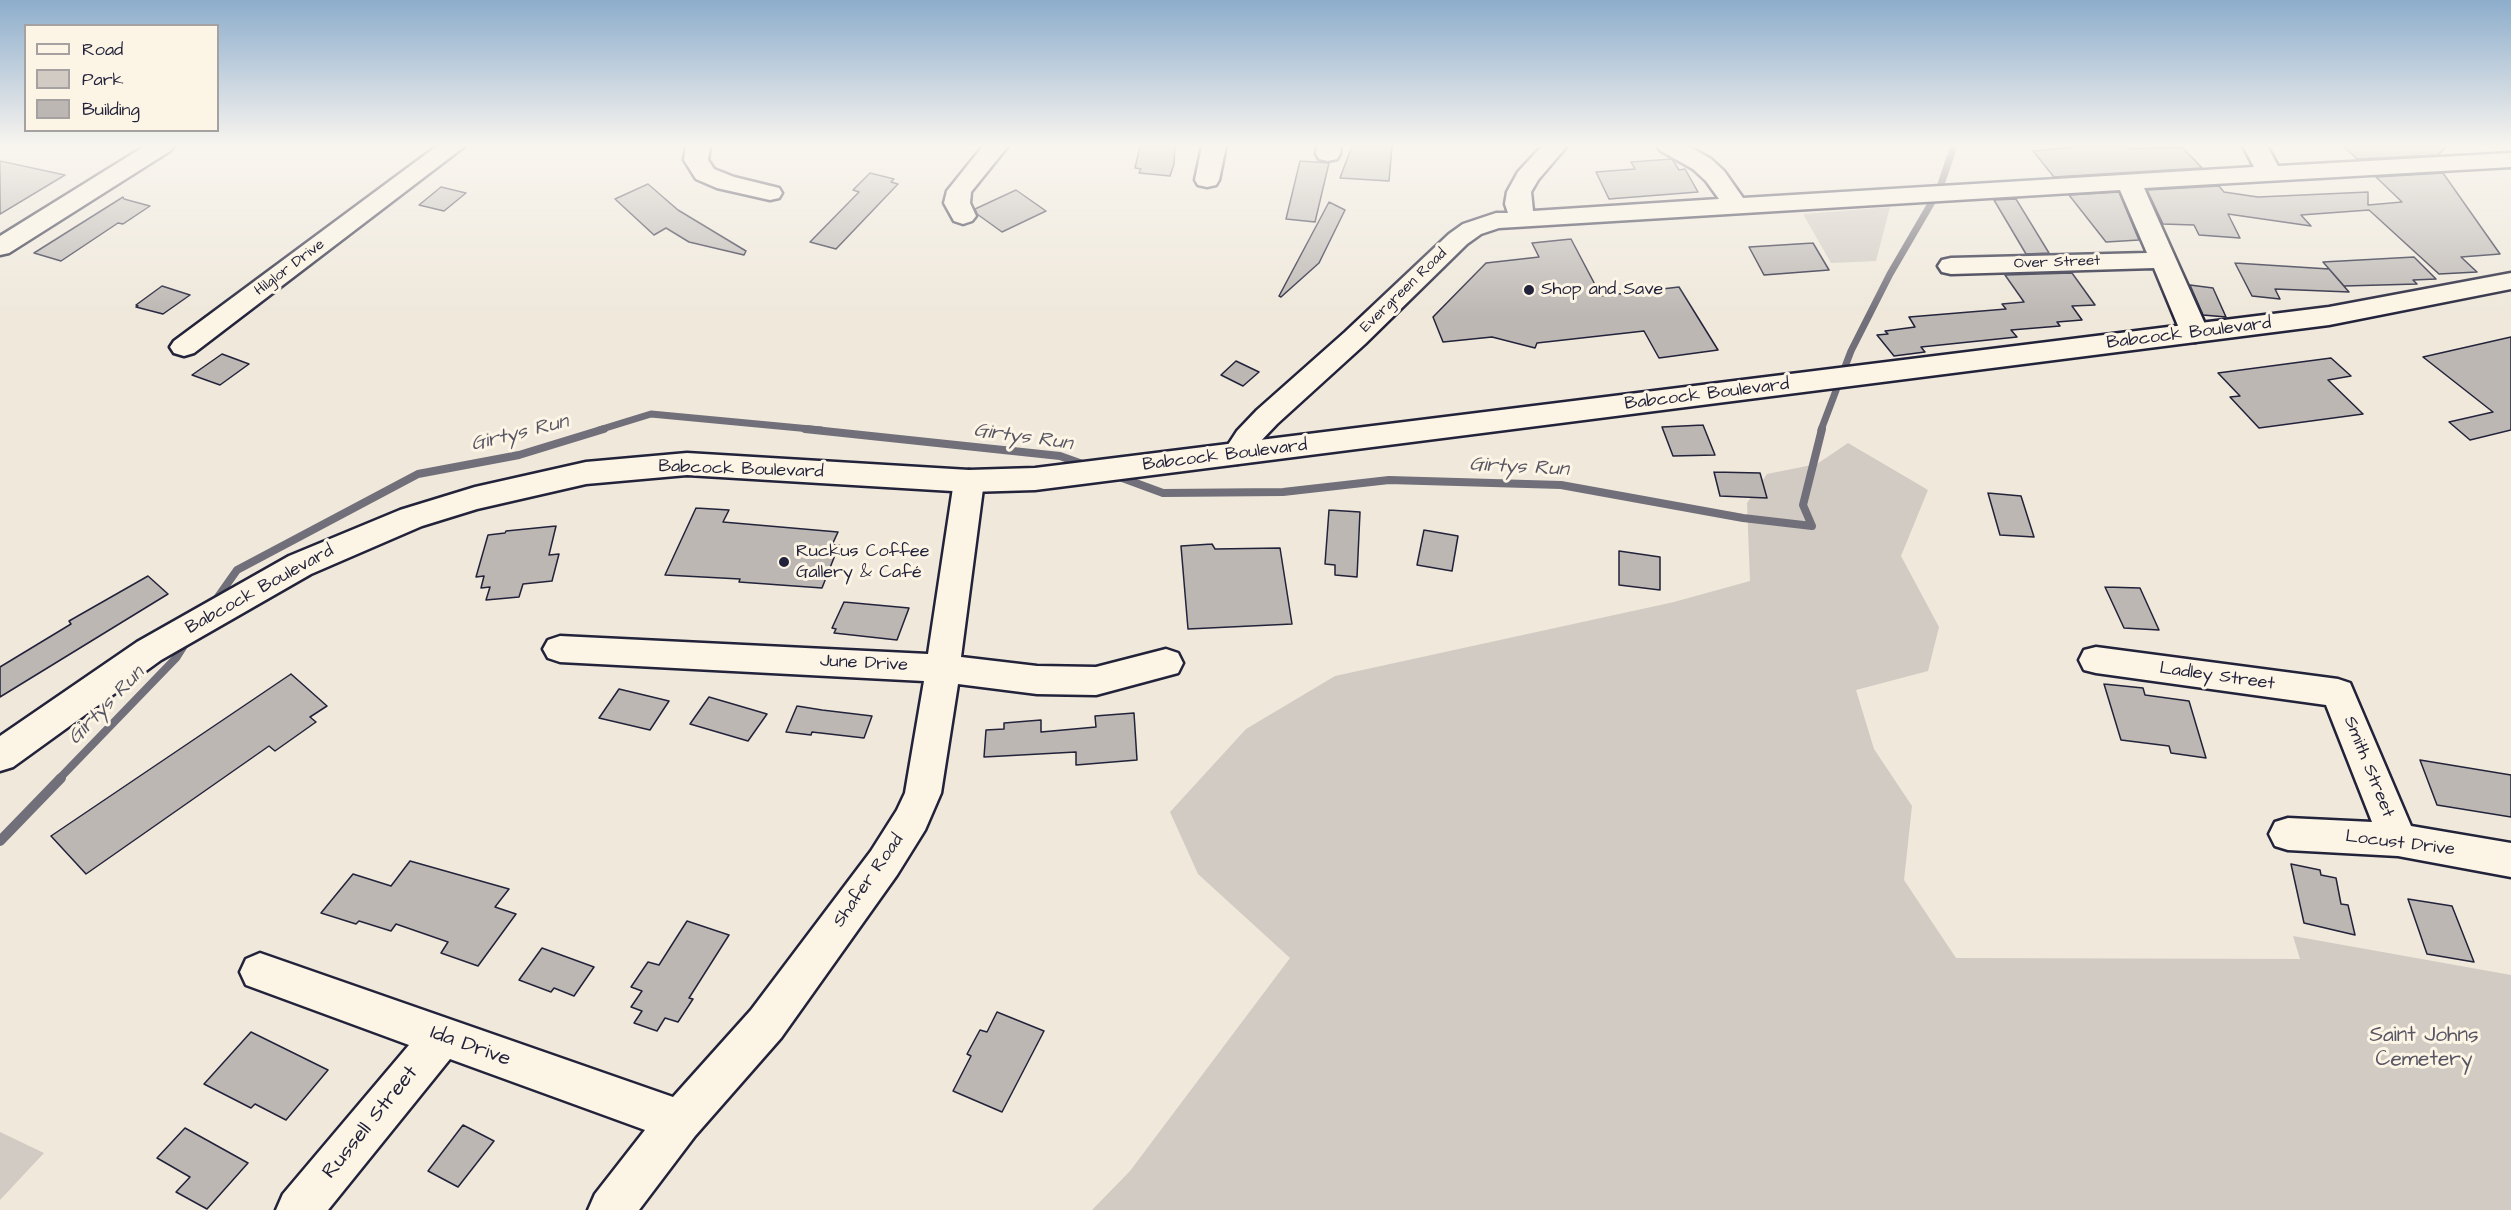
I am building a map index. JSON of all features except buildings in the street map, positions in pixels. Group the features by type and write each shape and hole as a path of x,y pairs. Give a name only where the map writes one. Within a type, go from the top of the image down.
{"street":[{"path":"0,247 71,202"},
{"name":"Hilglor Drive","path":"184,347 377,202"},
{"path":"957,202 963,216"},
{"path":"1518,202 1522,218"},
{"name":"Evergreen Road","path":"1237,454 1247,438 1267,417 1355,338 1458,239 1485,224 1522,218 1776,202"},
{"path":"2138,202 2195,333"},
{"name":"Over Street","path":"1951,266 2163,260"},
{"name":"Babcock Boulevard","path":"0,756 149,651 300,564 411,518 507,490 586,473 687,464 969,482 1090,473 2364,311 2511,281"},
{"name":"Shafer Road","path":"611,1210 680,1121 766,1024 884,864 912,819 923,793 969,482"},
{"name":"June Drive","path":"560,649 943,668 1036,680 1096,681 1166,663"},
{"name":"Ladley Street","path":"2096,660 2338,693"},
{"name":"Smith Street","path":"2338,693 2398,840"},
{"name":"Locust Drive","path":"2288,834 2398,840 2511,860"},
{"name":"Ida Drive","path":"260,972 680,1121"},
{"name":"Russell Street","path":"300,1210 442,1037"}],"green space":[{"path":"1890,207 1876,261 1831,263 1803,214"},
{"name":"Saint Johns Cemetery","path":"1848,443 1928,490 1901,556 1939,627 1928,671 1856,690 1874,749 1912,806 1904,880 1956,958 2300,959 2293,936 2511,975 2511,1210 1092,1210 1130,1171 1290,958 1198,874 1170,812 1246,729 1335,676 1674,602 1750,581 1747,503 1767,474 1817,464"},
{"path":"0,1132 44,1153 0,1200"}],"waterway":[{"name":"Girtys Run","path":"1821,430 1851,351 1890,274 1932,202"},
{"name":"Girtys Run","path":"599,430 651,414 821,430"},
{"name":"Girtys Run","path":"213,604 237,570 418,474 519,455 604,429"},
{"name":"Girtys Run","path":"805,429 1060,456 1088,466"},
{"name":"Girtys Run","path":"1114,475 1163,493 1283,492 1389,480 1561,485 1743,518 1812,526 1803,505 1822,429"},
{"name":"Girtys Run","path":"59,779 176,658 188,639"},
{"name":"Girtys Run","path":"0,841 61,778"}],"place":[{"name":"Shop and Save","path":"1529,290"},
{"name":"Ruckus Coffee Gallery & Café","path":"784,562"}]}
